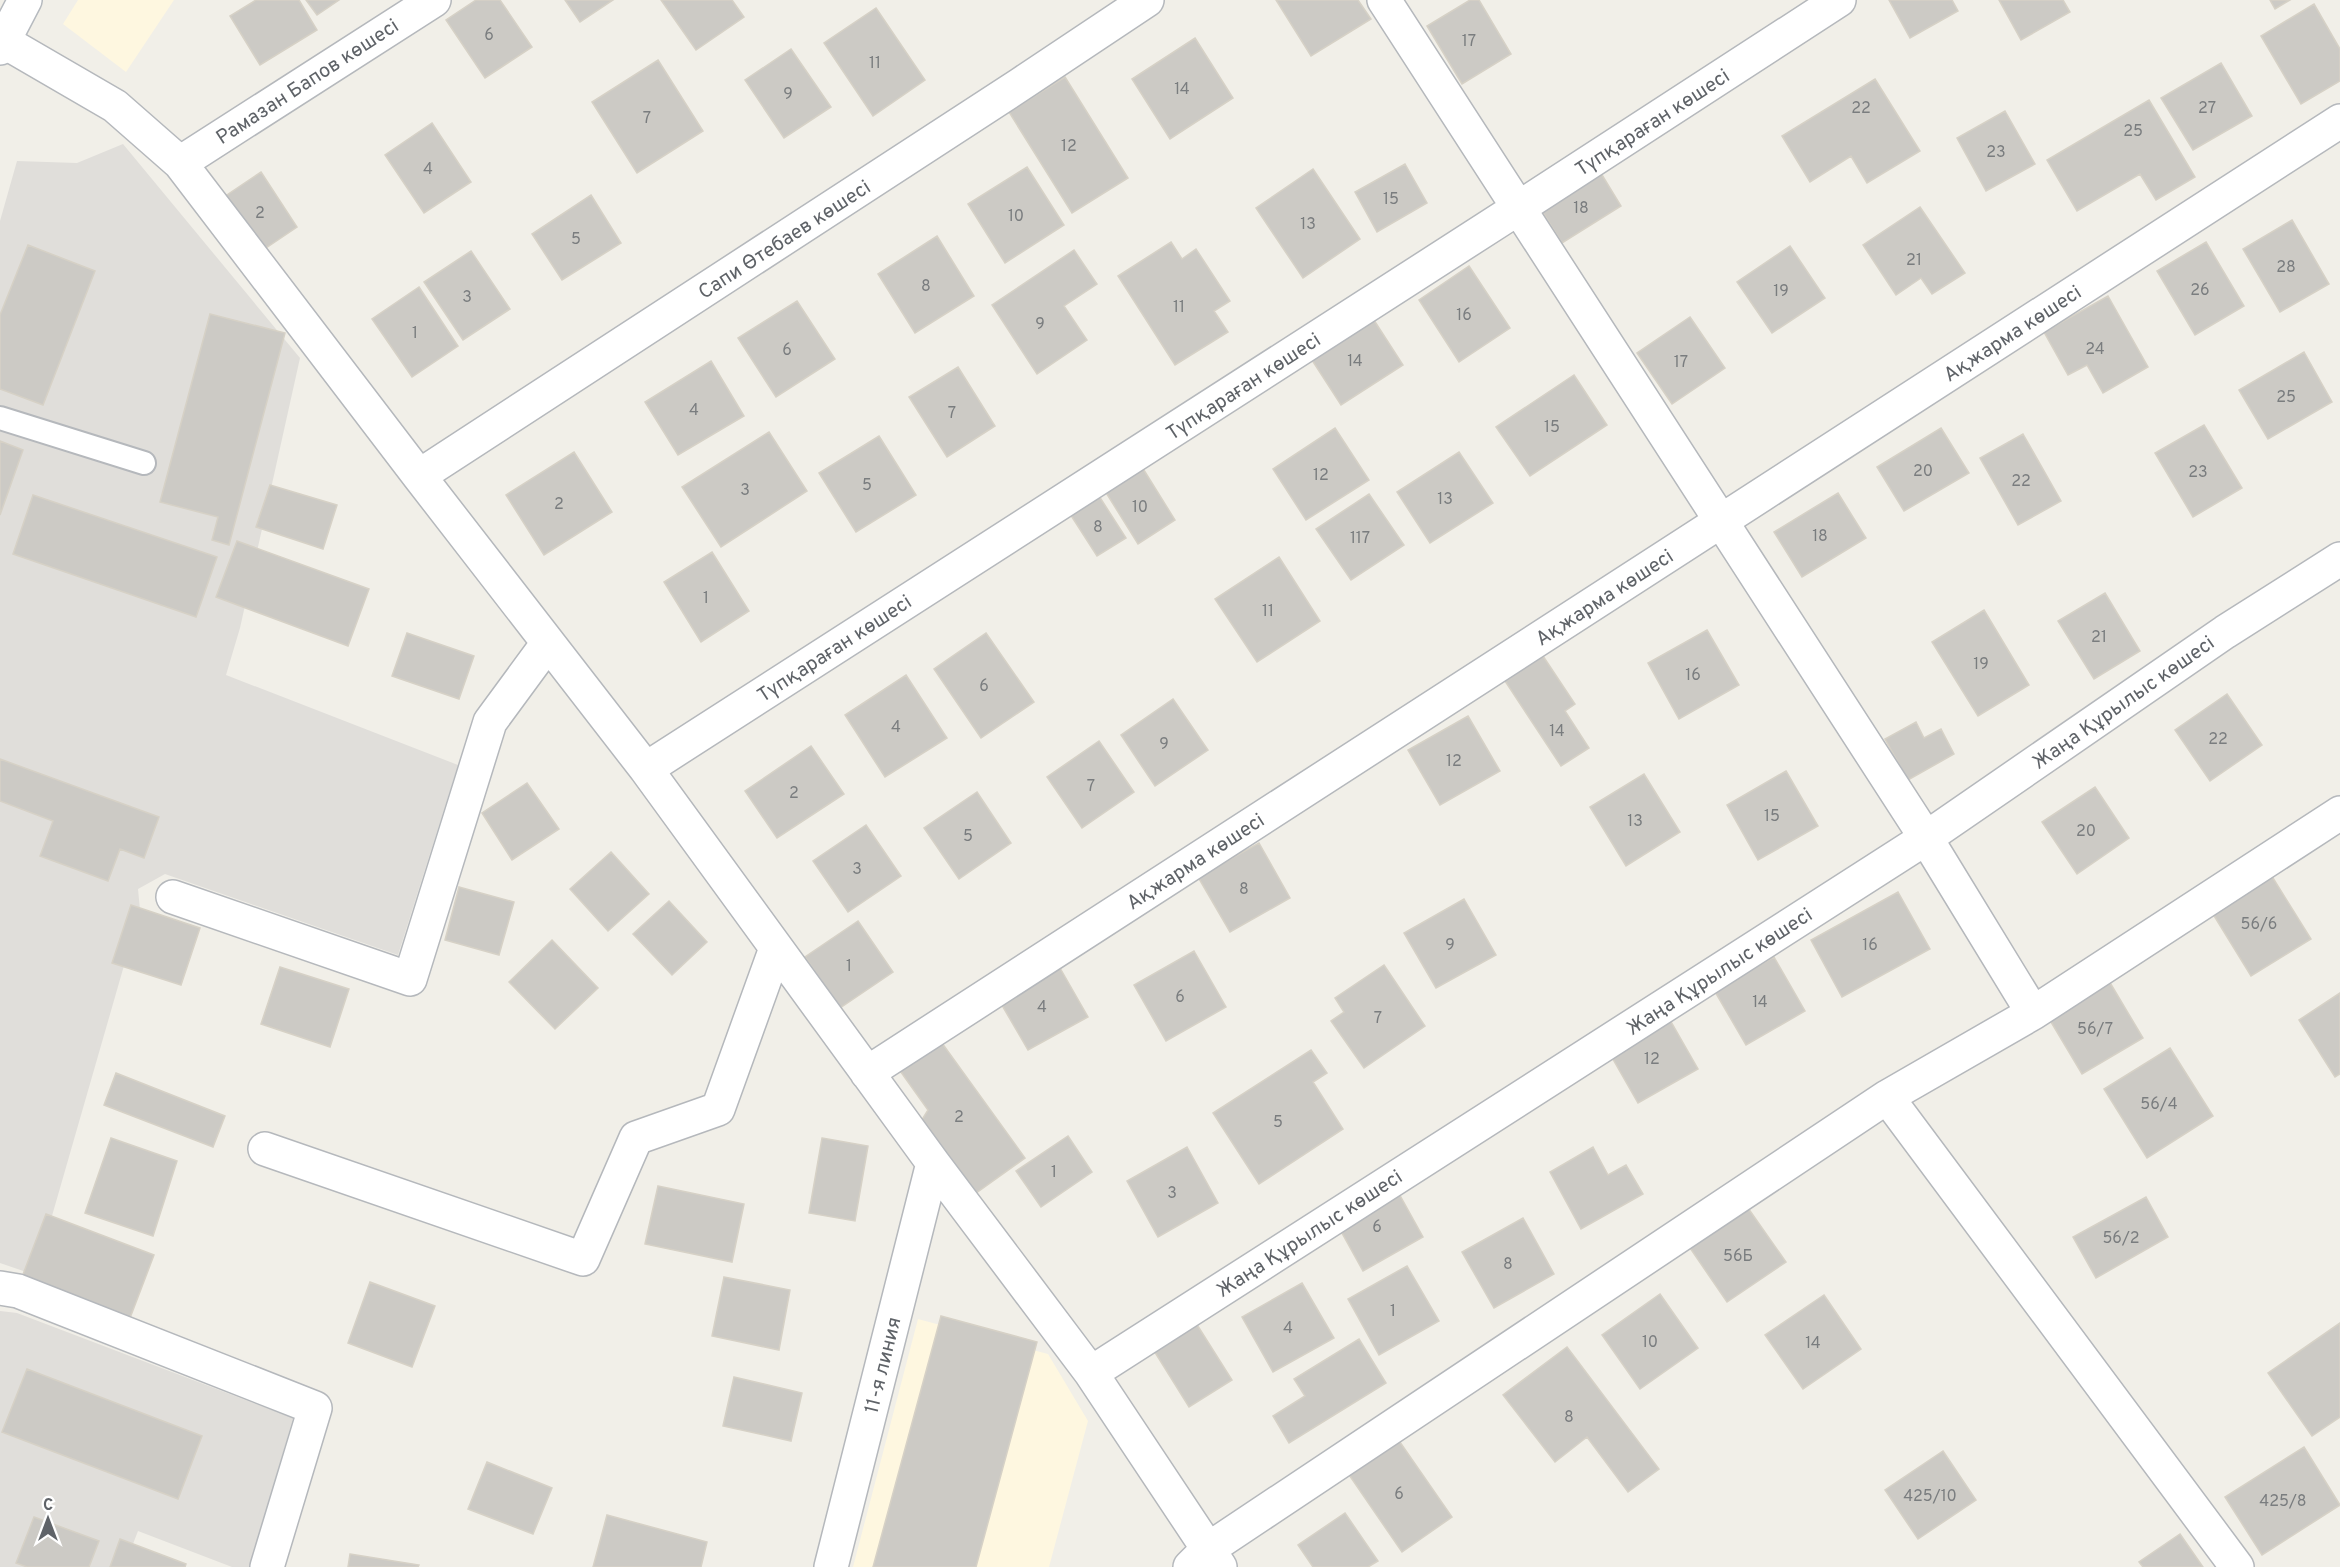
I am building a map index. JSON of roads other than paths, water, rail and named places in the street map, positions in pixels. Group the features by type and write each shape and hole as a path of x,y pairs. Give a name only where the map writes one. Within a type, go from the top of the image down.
{"street":[{"path":"25,0 1,44 115,106 180,163 646,770 933,1163 1090,1373 1206,1561 1887,1097 2033,1013 2340,813"},
{"name":"Рамазан Бапов көшесі","path":"180,163 434,0"},
{"name":"Сапи Өтебаев көшесі","path":"419,476 1147,0"},
{"path":"1384,0 1926,838 2033,1013"},
{"name":"Түпқараған көшесі","path":"646,770 1839,0"},
{"name":"Ақжарма көшесі","path":"867,1073 2340,121"},
{"name":"Жаңа Құрылыс көшесі","path":"1090,1373 1926,838 2225,632 2340,560"},
{"path":"173,897 410,979 490,722 548,643"},
{"path":"265,1149 583,1258 636,1138 718,1109 776,948"},
{"path":"1887,1097 2236,1567"},
{"name":"11-я линия","path":"831,1567 933,1163"},
{"path":"0,1288 18,1291 315,1408 267,1567"}],"lane":[{"path":"0,418 144,463"}]}
